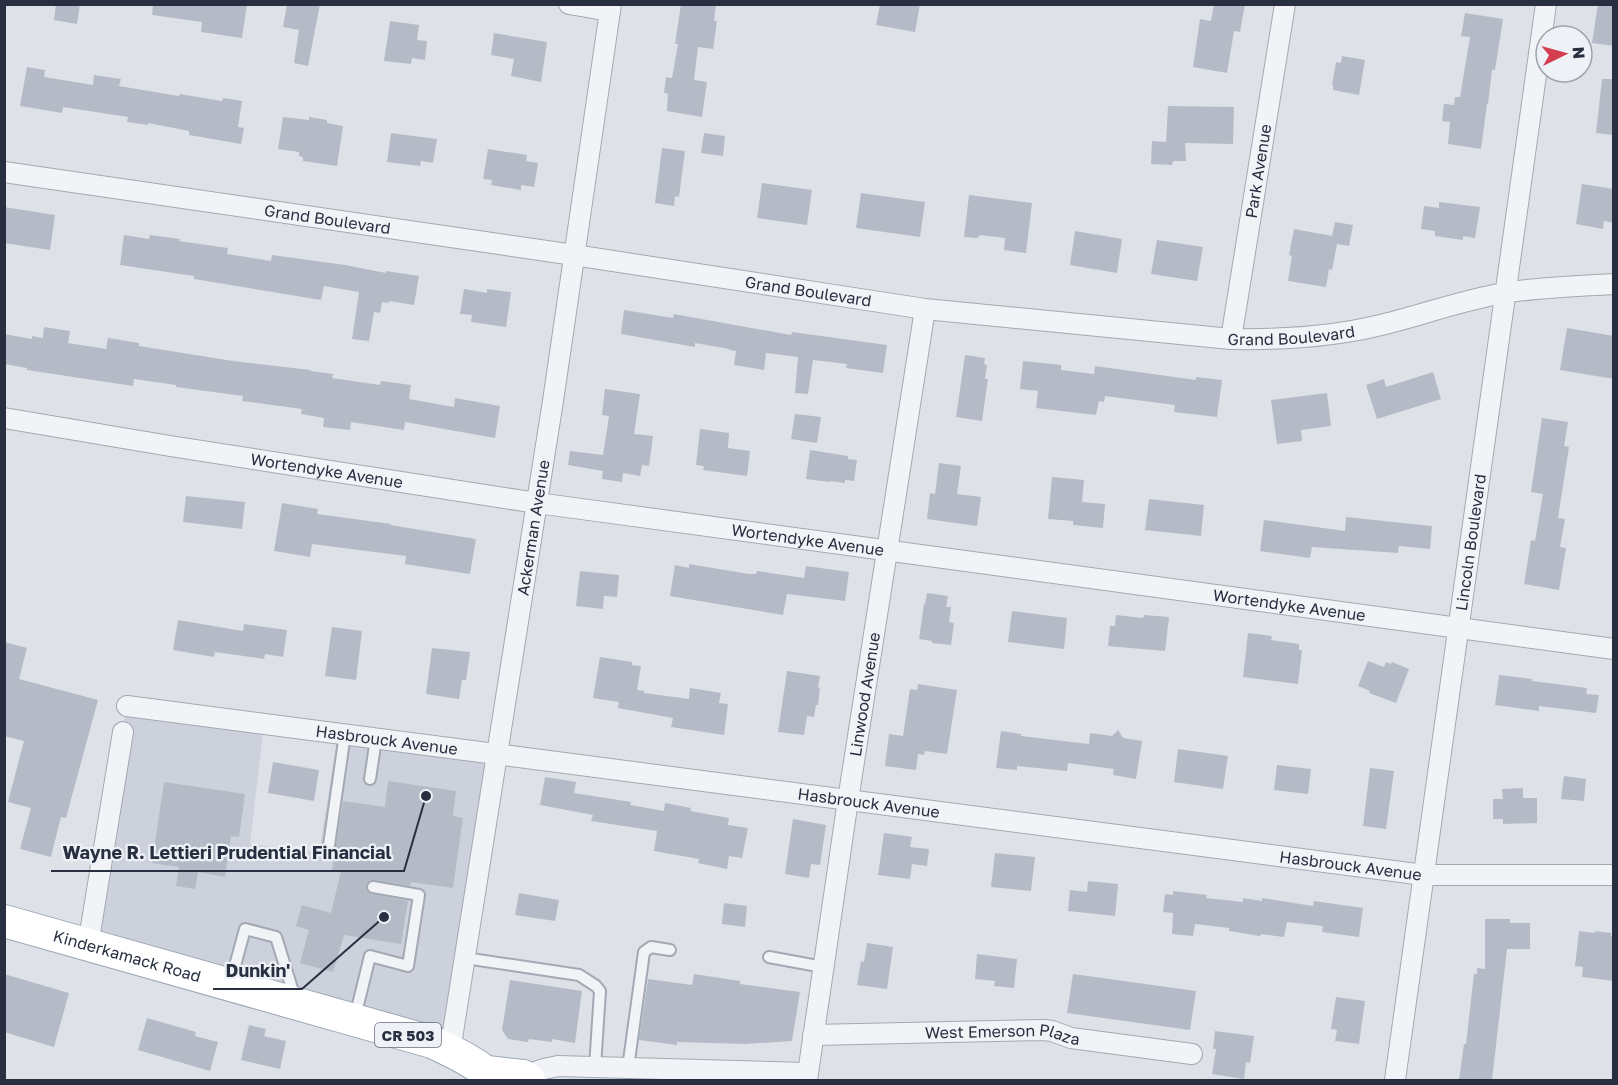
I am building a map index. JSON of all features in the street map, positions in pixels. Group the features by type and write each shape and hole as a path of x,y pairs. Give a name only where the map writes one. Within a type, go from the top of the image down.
{"main road":[{"name":"Kinderkamack Road","path":"4,921 432,1042 508,1077"}],"street":[{"path":"569,4 610,8"},
{"name":"Park Avenue","path":"1231,339 1286,4"},
{"name":"Lincoln Boulevard","path":"1395,1080 1546,4"},
{"name":"Ackerman Avenue","path":"450,1051 537,503 610,8"},
{"name":"Grand Boulevard","path":"4,172 925,309 1231,339 1279,340 1332,335 1385,324 1458,303 1505,293 1560,286 1614,284"},
{"name":"Linwood Avenue","path":"807,1077 925,309"},
{"name":"Wortendyke Avenue","path":"4,418 537,503 1614,649"},
{"name":"Hasbrouck Avenue","path":"127,706 1424,875 1614,875"},
{"path":"88,945 123,732"},
{"name":"West Emerson Plaza","path":"813,1035 1044,1030 1071,1038 1192,1054"},
{"path":"508,1077 558,1066 807,1077"}],"lane":[{"path":"329,845 345,734"},
{"path":"370,779 376,739"},
{"path":"355,1020 370,956 408,966 419,895 373,887"},
{"path":"229,985 244,929 276,937 297,1004"},
{"path":"628,1068 644,951 651,947 670,950"},
{"path":"769,957 823,967"},
{"path":"465,958 579,975 596,986 600,991 595,1067"}],"shaded area":[{"path":"127,706 264,724 250,844 319,852 338,734 497,754 450,1051 88,945"}],"building":[{"path":"56,4 80,4 77,24 54,20"},
{"path":"153,4 247,4 242,38 201,32 202,22 152,15"},
{"path":"287,4 320,4 308,66 294,63 299,30 283,27"},
{"path":"681,4 716,4 714,21 717,21 713,49 698,47 694,80 707,82 702,117 667,111 668,94 664,93 666,77 672,78 678,44 675,44"},
{"path":"880,4 920,4 915,32 876,25"},
{"path":"1214,4 1245,4 1240,32 1234,31 1227,73 1193,67 1200,19 1211,21"},
{"path":"1598,4 1614,4 1614,46 1594,43"},
{"path":"1465,13 1503,19 1495,70 1492,70 1481,149 1448,144 1450,122 1442,121 1444,104 1454,105 1455,97 1460,97 1470,37 1461,36"},
{"path":"390,21 419,25 417,40 427,41 425,60 412,58 411,64 384,61"},
{"path":"494,33 547,42 541,82 511,76 514,59 491,55"},
{"path":"1342,56 1365,60 1359,95 1333,90 1336,62 1341,63"},
{"path":"27,67 45,70 44,77 93,85 94,75 121,79 119,86 179,96 180,94 222,101 223,98 242,101 238,127 244,128 241,144 189,135 189,131 148,123 148,125 127,122 128,117 63,107 62,113 20,106"},
{"path":"1602,79 1614,79 1614,135 1596,133"},
{"path":"1168,106 1234,107 1233,144 1185,143 1186,161 1173,161 1172,165 1151,164 1152,141 1166,142"},
{"path":"283,117 309,120 309,117 343,126 337,166 303,161 299,152 278,149"},
{"path":"391,133 437,139 433,163 421,161 420,166 387,162"},
{"path":"704,133 725,136 723,156 701,153"},
{"path":"662,148 685,151 679,197 675,196 674,206 655,203"},
{"path":"488,149 527,155 526,161 538,163 534,187 521,185 521,190 491,185 492,180 483,179"},
{"path":"762,183 812,190 807,225 757,218"},
{"path":"1582,184 1614,189 1614,223 1604,221 1603,229 1576,224"},
{"path":"861,193 925,202 920,237 856,228"},
{"path":"969,195 1032,203 1026,253 1004,250 1005,238 980,235 977,238 964,237"},
{"path":"1439,202 1480,207 1475,238 1463,236 1463,240 1435,236 1435,231 1421,229 1424,206 1439,208"},
{"path":"4,207 55,215 50,250 4,243"},
{"path":"1335,222 1353,225 1349,246 1337,244 1326,287 1288,281 1292,256 1289,255 1294,229 1332,236"},
{"path":"1075,231 1122,239 1117,273 1070,265"},
{"path":"124,235 149,239 150,235 180,239 179,241 228,248 227,254 271,261 272,255 419,276 414,305 382,302 380,313 374,312 369,341 352,339 359,292 324,286 321,300 194,279 194,276 120,265"},
{"path":"1157,240 1203,247 1197,281 1151,274"},
{"path":"464,289 487,293 487,289 511,292 506,327 471,322 472,315 460,314"},
{"path":"624,310 673,318 674,314 791,335 792,332 887,345 883,373 846,368 847,364 813,360 808,394 795,393 798,357 766,353 764,370 734,365 736,351 729,349 695,343 695,347 621,334"},
{"path":"44,327 70,331 68,343 106,349 108,338 139,343 139,346 233,361 311,370 333,374 332,378 380,385 381,381 411,385 409,399 454,407 455,398 500,406 495,438 405,422 404,430 351,422 350,430 323,427 324,418 301,414 302,409 242,401 243,396 134,379 133,386 27,370 27,368 4,364 4,334 32,339 32,336 43,338"},
{"path":"1567,328 1614,336 1614,379 1560,370"},
{"path":"965,355 985,358 984,364 987,365 985,379 988,379 982,421 956,417"},
{"path":"1023,361 1061,365 1061,370 1094,374 1095,366 1196,380 1196,377 1222,380 1217,417 1174,412 1175,405 1105,396 1104,402 1099,401 1096,415 1036,408 1038,391 1020,389"},
{"path":"1433,372 1441,399 1377,419 1366,385 1384,379 1386,387"},
{"path":"605,389 640,394 634,434 653,436 649,466 642,465 640,476 623,473 622,482 602,479 603,471 568,465 570,451 603,455 609,416 602,415"},
{"path":"1327,393 1331,426 1301,430 1302,441 1277,444 1271,400"},
{"path":"795,414 821,417 817,443 791,439"},
{"path":"1542,418 1568,422 1564,446 1569,447 1558,518 1565,519 1560,547 1566,548 1559,590 1524,584 1531,540 1535,541 1543,494 1531,492"},
{"path":"700,429 729,433 728,448 750,451 747,476 703,470 704,466 696,465"},
{"path":"810,450 848,456 848,459 857,460 854,481 845,480 845,483 806,479"},
{"path":"939,463 961,466 957,494 981,497 977,526 927,519 930,493 935,494"},
{"path":"1052,477 1084,480 1082,502 1105,504 1103,528 1073,525 1073,521 1048,519"},
{"path":"186,496 245,502 242,529 183,522"},
{"path":"1149,499 1204,505 1201,536 1145,530"},
{"path":"282,503 318,509 317,514 476,539 470,574 405,564 406,556 312,544 310,557 274,551"},
{"path":"1346,517 1432,526 1430,549 1399,546 1398,553 1312,547 1310,558 1260,551 1264,520 1345,531"},
{"path":"689,564 749,574 756,574 757,571 804,578 806,566 849,572 845,601 787,594 783,615 670,596 675,565 689,568"},
{"path":"580,571 619,575 617,597 604,596 603,609 576,606"},
{"path":"927,593 948,596 946,607 951,607 949,622 954,623 951,645 919,639"},
{"path":"1012,611 1067,618 1064,649 1008,642"},
{"path":"1116,615 1143,618 1144,615 1169,617 1165,651 1108,646 1110,626 1115,626"},
{"path":"178,620 243,631 244,624 287,630 283,657 265,654 264,659 215,652 214,657 173,650"},
{"path":"332,627 362,631 356,680 325,676"},
{"path":"1248,633 1272,636 1271,640 1299,644 1299,650 1302,650 1298,684 1243,677"},
{"path":"4,642 27,648 19,679 98,700 66,818 61,817 51,857 20,849 31,808 8,802 24,741 4,736"},
{"path":"432,648 470,652 466,680 462,680 459,699 426,694"},
{"path":"600,657 632,662 632,665 641,666 637,690 644,691 644,693 689,699 690,688 721,693 719,703 728,704 724,735 671,727 673,718 618,708 619,702 593,698"},
{"path":"1368,661 1384,667 1386,662 1391,664 1392,662 1409,669 1396,703 1369,693 1370,691 1358,686"},
{"path":"787,671 820,676 818,705 816,705 814,717 807,716 804,735 778,732"},
{"path":"1499,675 1587,688 1586,694 1599,695 1596,713 1539,706 1539,711 1495,705"},
{"path":"918,684 957,690 947,754 925,751 924,755 918,754 916,770 885,766 889,734 903,736 910,689 917,690"},
{"path":"1118,730 1123,738 1142,741 1136,779 1113,775 1114,769 1068,763 1067,771 1017,766 1017,770 996,768 1001,731 1021,734 1021,736 1089,744 1090,733 1112,736"},
{"path":"1178,749 1228,756 1223,789 1174,782"},
{"path":"273,762 319,770 314,801 268,793"},
{"path":"1277,765 1311,769 1308,794 1274,790"},
{"path":"1370,768 1394,771 1386,829 1363,826"},
{"path":"1564,776 1586,779 1584,801 1561,799"},
{"path":"545,777 576,782 574,793 631,802 630,805 664,811 665,803 691,808 690,811 729,818 728,825 748,828 742,858 729,856 727,869 698,863 699,859 654,851 657,831 591,821 593,815 540,805"},
{"path":"388,781 456,791 453,816 463,818 453,888 411,882 410,886 370,880 366,886 369,893 408,901 401,944 344,935 333,972 300,963 309,930 296,926 302,905 331,913 341,871 332,870 343,801 385,807"},
{"path":"164,782 245,794 239,837 231,836 225,877 198,872 195,889 176,886 179,867 152,863"},
{"path":"1523,788 1523,798 1537,798 1537,823 1503,824 1503,819 1493,819 1493,799 1503,799 1502,789"},
{"path":"793,819 826,825 820,865 811,864 809,878 785,874"},
{"path":"884,833 912,837 910,847 929,849 927,866 912,864 910,879 878,875"},
{"path":"995,853 1035,857 1031,891 991,887"},
{"path":"1088,881 1118,884 1115,916 1068,911 1070,890 1087,892"},
{"path":"1173,891 1243,902 1243,898 1262,901 1262,898 1313,906 1314,901 1363,908 1359,937 1322,932 1323,926 1287,922 1284,937 1261,934 1260,936 1229,931 1229,928 1195,924 1193,936 1172,934 1173,913 1163,912 1165,894 1173,895"},
{"path":"519,893 559,900 555,921 515,915"},
{"path":"724,903 747,906 745,927 722,924"},
{"path":"1485,919 1510,919 1510,923 1530,923 1530,949 1507,949 1492,1080 1459,1080 1464,1044 1466,1044 1474,974 1477,974 1477,968 1485,969"},
{"path":"1579,931 1611,933 1611,936 1614,936 1614,981 1582,977 1583,967 1575,966"},
{"path":"867,943 893,947 887,989 857,985"},
{"path":"977,954 1017,959 1014,988 994,986 995,981 975,979"},
{"path":"4,974 69,993 54,1047 4,1032"},
{"path":"694,974 740,981 740,984 800,992 792,1041 746,1044 677,1042 677,1045 639,1040 648,979 692,985"},
{"path":"1073,974 1196,991 1190,1030 1067,1013"},
{"path":"510,980 582,991 575,1043 552,1039 552,1042 529,1039 528,1042 508,1039 502,1030"},
{"path":"1336,997 1365,1001 1359,1044 1335,1041 1337,1030 1331,1029"},
{"path":"147,1018 196,1032 195,1036 218,1042 210,1071 138,1050"},
{"path":"249,1025 266,1029 264,1036 286,1041 280,1069 241,1060"},
{"path":"1215,1031 1254,1036 1250,1063 1246,1062 1244,1079 1212,1074 1216,1049 1213,1049"}],"place":[{"name":"Wayne R. Lettieri Prudential Financial","path":"426,796"},
{"name":"Dunkin'","path":"384,917"}]}
